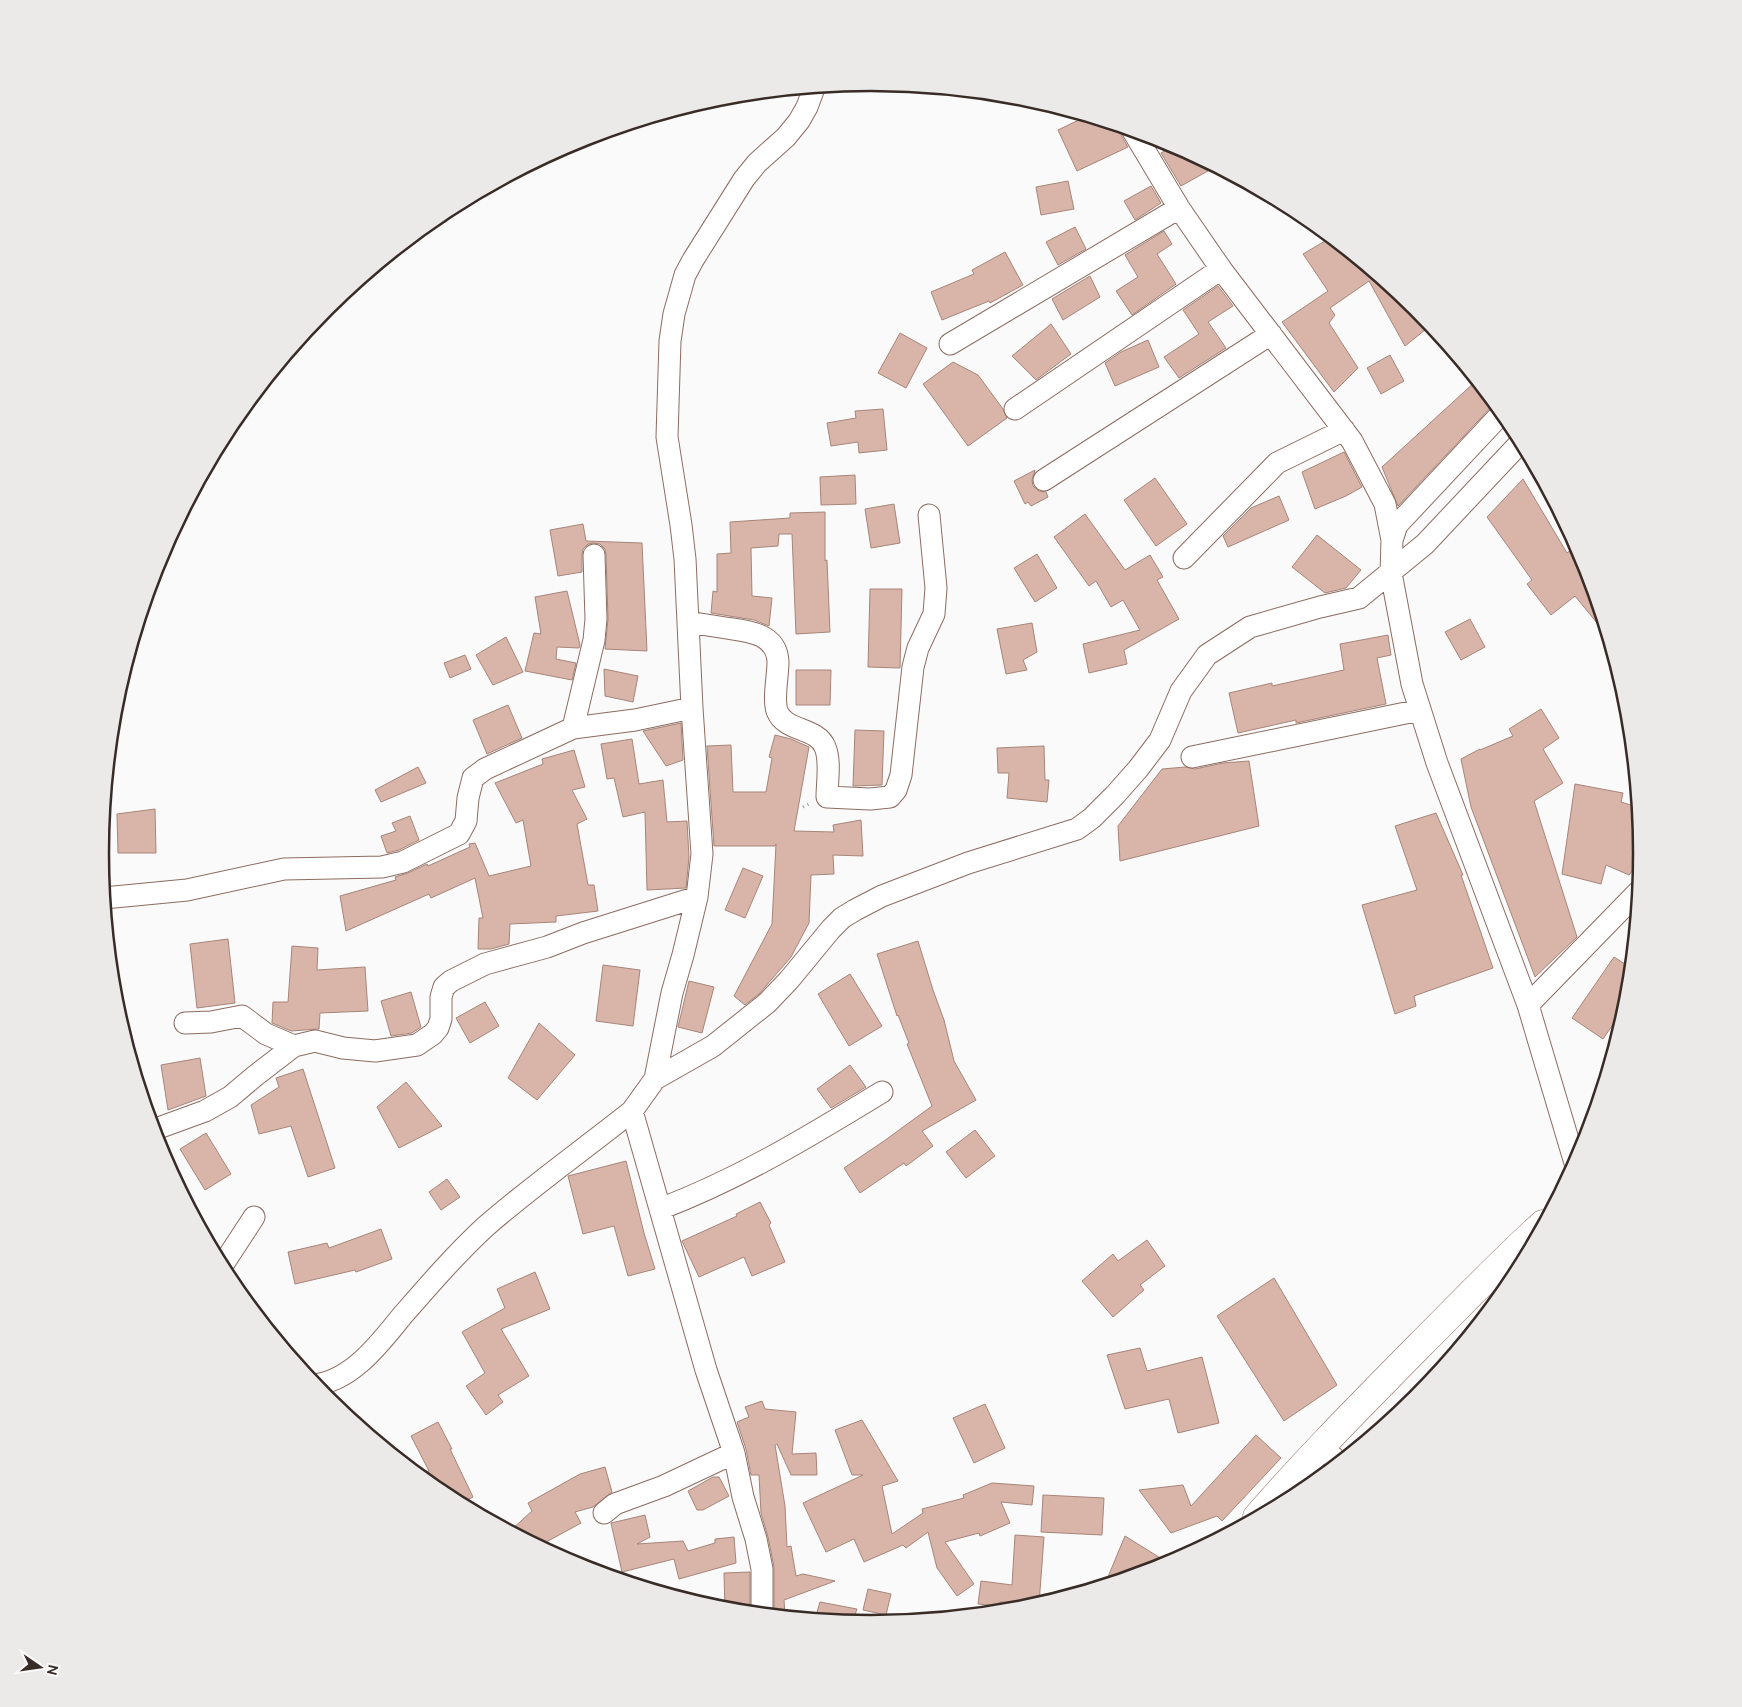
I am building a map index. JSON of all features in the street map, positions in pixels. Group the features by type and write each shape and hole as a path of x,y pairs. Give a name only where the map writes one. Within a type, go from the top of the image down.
{"main road":[{"path":"1269,1503 1291,1478 1330,1454 1510,1255 1531,1236"}],"street":[{"path":"655,1080 672,993 684,955 697,897 702,854 692,708 685,559 682,525 667,438 670,341 674,314 685,274 693,260 744,179 757,163 786,137 799,121 812,94"},
{"path":"1138,140 1179,208 1221,269 1352,441 1385,504 1392,540 1391,573 1412,684 1437,763 1528,1005 1572,1152"},
{"path":"950,344 1179,208"},
{"path":"1015,409 1221,269"},
{"path":"1044,480 1271,334"},
{"path":"1392,540 1398,525 1497,419"},
{"path":"1184,558 1277,462 1344,430"},
{"path":"323,1383 335,1380 350,1371 388,1334 433,1279 486,1227 523,1195 632,1112 655,1080 712,1046 767,1003 842,918 882,896 968,864 1077,829 1092,818 1138,769 1160,740 1182,691 1207,655 1250,627 1359,598 1425,544 1516,447"},
{"path":"688,622 750,631 761,635 772,645 778,659 777,712 784,721 811,734 822,742 826,749 827,759 827,797 870,799 890,797 896,790 902,767 913,667 918,648 934,614 936,588 929,515"},
{"path":"572,728 594,640 596,619 594,555"},
{"path":"110,897 187,890 284,868 382,867 403,862 459,834 466,821 468,798 473,778 485,769 572,728 635,720 692,708"},
{"path":"1192,757 1420,710"},
{"path":"160,1127 205,1111 230,1098 294,1046 315,1041 343,1048 375,1051 417,1045 433,1034 438,1028 441,1019 441,997 444,987 451,981 485,964 548,947 583,933 697,897"},
{"path":"1528,1005 1632,898"},
{"path":"185,1023 211,1022 242,1016 266,1034 294,1046"},
{"path":"660,1209 697,1195 749,1170 811,1136 882,1092"},
{"path":"632,1112 706,1370 734,1453 743,1497 756,1540 762,1569 762,1607"},
{"path":"226,1260 254,1217"},
{"path":"604,1513 615,1504 671,1483 734,1453"}],"building":[{"path":"1078,120 1122,134 1128,147 1077,171 1058,130"},
{"path":"1166,150 1209,170 1181,186 1161,153"},
{"path":"1068,181 1074,209 1041,215 1036,187"},
{"path":"1151,186 1161,203 1135,220 1124,201"},
{"path":"1075,227 1086,249 1058,265 1046,242"},
{"path":"1164,231 1172,244 1157,254 1176,284 1132,315 1116,291 1138,277 1125,255"},
{"path":"1324,241 1374,280 1425,330 1405,346 1369,281 1330,308 1335,315 1329,323 1358,368 1334,392 1282,322 1328,291 1303,254"},
{"path":"1005,252 1023,285 990,303 989,301 942,320 931,292 974,274 972,270"},
{"path":"1090,276 1100,297 1063,320 1052,299"},
{"path":"1218,286 1233,306 1208,322 1226,348 1179,378 1164,357 1199,334 1183,310"},
{"path":"1051,324 1071,354 1036,380 1012,356"},
{"path":"900,333 927,348 906,388 878,373"},
{"path":"1148,340 1159,367 1115,386 1105,363 1121,352"},
{"path":"1390,355 1404,381 1381,394 1367,368"},
{"path":"953,362 978,375 1003,409 1007,418 968,446 923,384"},
{"path":"1472,384 1490,408 1398,506 1382,467"},
{"path":"883,409 887,450 859,453 858,442 831,446 827,423 856,418 855,411"},
{"path":"1344,452 1362,487 1315,509 1302,472"},
{"path":"1035,470 1032,480 1033,486 1039,491 1046,492 1048,497 1031,506 1028,502 1025,504 1014,481"},
{"path":"855,475 856,504 821,505 820,477"},
{"path":"1155,478 1187,524 1156,546 1124,500"},
{"path":"1523,479 1567,553 1570,551 1598,624 1575,596 1551,615 1527,584 1532,580 1487,517"},
{"path":"1279,496 1289,520 1228,547 1223,536 1251,508"},
{"path":"894,504 900,543 871,548 865,509"},
{"path":"825,512 825,561 827,560 830,632 796,634 792,534 779,534 778,546 751,548 752,596 772,598 769,626 754,620 711,613 713,591 717,592 717,554 731,553 730,522 790,518 790,513"},
{"path":"1085,514 1125,570 1150,555 1163,577 1157,580 1179,619 1124,650 1127,664 1089,673 1083,644 1140,630 1123,600 1111,607 1096,581 1089,586 1054,537"},
{"path":"583,524 586,541 642,543 647,651 605,649 608,619 606,555 605,549 600,544 588,544 583,549 582,572 558,576 550,530"},
{"path":"1317,535 1361,570 1346,588 1325,593 1292,567"},
{"path":"1037,554 1057,588 1035,602 1014,568"},
{"path":"870,589 902,589 900,668 868,667"},
{"path":"567,591 580,645 579,648 557,647 556,659 576,663 572,680 525,671 534,633 541,634 535,597"},
{"path":"1470,619 1485,647 1461,660 1445,632"},
{"path":"1032,623 1037,652 1023,660 1027,670 1006,674 997,629"},
{"path":"1388,635 1391,655 1377,658 1386,704 1296,723 1296,720 1238,733 1229,693 1272,683 1272,686 1344,670 1340,644"},
{"path":"506,637 523,672 493,685 476,655"},
{"path":"465,655 471,669 450,678 444,663"},
{"path":"604,669 638,676 633,702 605,696"},
{"path":"796,670 831,670 830,705 796,705"},
{"path":"508,705 522,738 487,754 473,720"},
{"path":"1541,709 1559,738 1543,749 1563,783 1534,801 1577,937 1535,977 1471,807 1461,759 1513,736 1509,729"},
{"path":"681,723 683,760 666,766 643,731"},
{"path":"855,730 884,731 882,785 853,786"},
{"path":"775,735 791,739 809,747 794,831 834,832 833,825 861,820 863,856 833,855 834,874 811,875 809,923 791,957 759,994 745,1005 734,996 772,924 776,844 775,846 714,846 707,746 731,745 733,792 766,792 772,758 769,757"},
{"path":"632,739 639,784 663,780 667,822 687,821 689,857 686,888 647,890 645,812 623,817 614,778 607,779 601,744"},
{"path":"1044,746 1045,780 1049,780 1047,802 1007,798 1009,773 998,773 997,748"},
{"path":"574,750 585,787 572,790 587,819 577,824 588,885 594,885 598,911 556,916 556,922 510,924 509,944 491,949 478,949 479,918 483,918 475,878 431,898 429,894 346,931 340,896 396,880 395,877 427,864 428,866 470,847 469,844 475,843 489,876 531,866 523,820 516,823 495,783 543,764 542,759"},
{"path":"1249,761 1259,826 1120,861 1118,826 1162,769 1185,767 1195,769 1223,763"},
{"path":"418,767 426,783 381,802 375,790"},
{"path":"1575,784 1623,793 1621,802 1632,805 1633,870 1629,875 1606,865 1601,884 1562,874"},
{"path":"155,809 156,853 118,853 117,814"},
{"path":"1436,813 1463,875 1461,875 1493,968 1414,996 1416,1006 1395,1014 1362,905 1417,890 1395,826"},
{"path":"410,816 419,840 399,850 387,853 381,836 396,831 392,823"},
{"path":"743,868 763,876 745,918 725,910"},
{"path":"228,939 235,1003 197,1008 190,944"},
{"path":"918,941 944,1020 954,1061 976,1100 922,1131 933,1146 906,1166 904,1163 860,1193 844,1168 932,1106 907,1044 909,1043 897,1016 877,954"},
{"path":"292,946 318,948 317,970 365,967 368,1011 320,1013 319,1029 291,1031 272,1023 273,1002 288,1002"},
{"path":"1614,957 1625,964 1614,1023 1603,1039 1572,1018"},
{"path":"603,965 640,970 633,1026 596,1021"},
{"path":"850,974 882,1026 849,1046 818,994"},
{"path":"689,981 714,987 702,1033 678,1027"},
{"path":"411,992 421,1027 412,1033 391,1036 381,1001"},
{"path":"485,1002 499,1026 470,1043 456,1018"},
{"path":"539,1023 575,1055 537,1100 508,1078"},
{"path":"200,1058 206,1096 168,1110 161,1065"},
{"path":"850,1065 866,1087 831,1108 817,1089"},
{"path":"303,1069 335,1168 308,1177 291,1126 259,1134 251,1105 279,1087 276,1078"},
{"path":"406,1082 442,1126 399,1148 377,1107"},
{"path":"975,1130 995,1156 966,1178 946,1152"},
{"path":"206,1133 231,1174 205,1190 180,1149"},
{"path":"626,1161 655,1269 628,1276 614,1226 583,1234 568,1176"},
{"path":"447,1179 460,1197 441,1210 429,1192"},
{"path":"760,1202 771,1223 769,1225 785,1262 752,1276 744,1257 699,1277 682,1241 737,1216 736,1214"},
{"path":"381,1229 392,1259 356,1272 355,1270 295,1284 288,1252 327,1243 329,1248"},
{"path":"1147,1240 1165,1266 1140,1285 1144,1290 1113,1317 1082,1281 1113,1254 1118,1261"},
{"path":"535,1272 550,1309 501,1329 529,1376 498,1395 503,1402 486,1415 466,1386 485,1373 462,1332 505,1308 497,1289"},
{"path":"1274,1278 1337,1385 1284,1421 1217,1316"},
{"path":"1140,1348 1147,1371 1202,1357 1219,1423 1178,1433 1169,1399 1125,1409 1107,1355"},
{"path":"762,1401 765,1409 796,1412 792,1454 816,1453 817,1475 791,1475 777,1444 775,1445 785,1506 787,1547 791,1546 796,1576 803,1574 835,1581 784,1600 785,1610 774,1609 774,1567 761,1513 759,1475 751,1475 746,1449 737,1422 749,1417 745,1407"},
{"path":"985,1404 1005,1448 974,1463 953,1418"},
{"path":"862,1420 898,1481 882,1486 892,1534 923,1513 922,1509 964,1498 963,1495 992,1483 1034,1486 1032,1505 1001,1502 1010,1523 980,1536 979,1533 945,1542 974,1584 957,1596 937,1568 928,1532 906,1548 903,1545 864,1562 854,1539 826,1552 803,1503 863,1475 852,1475 835,1430"},
{"path":"438,1422 473,1497 468,1500 427,1472 429,1471 411,1436"},
{"path":"1256,1435 1281,1458 1222,1521 1217,1516 1171,1533 1139,1490 1183,1485 1191,1506"},
{"path":"605,1467 612,1492 593,1507 575,1512 581,1523 546,1542 515,1527 532,1511 528,1503 580,1474"},
{"path":"713,1477 719,1477 729,1496 703,1510 697,1510 688,1491"},
{"path":"1043,1495 1104,1498 1102,1535 1041,1532"},
{"path":"645,1515 650,1537 637,1544 683,1541 688,1551 715,1543 715,1539 734,1537 736,1563 679,1579 674,1559 622,1572 611,1523"},
{"path":"1015,1535 1044,1537 1040,1597 1010,1603 1000,1602 1000,1604 993,1605 978,1604 981,1581 1012,1585"},
{"path":"1125,1536 1161,1559 1116,1575 1108,1578"},
{"path":"750,1572 750,1605 725,1601 724,1573"},
{"path":"868,1589 891,1594 886,1615 863,1610"},
{"path":"820,1602 857,1609 855,1615 817,1614"}]}
